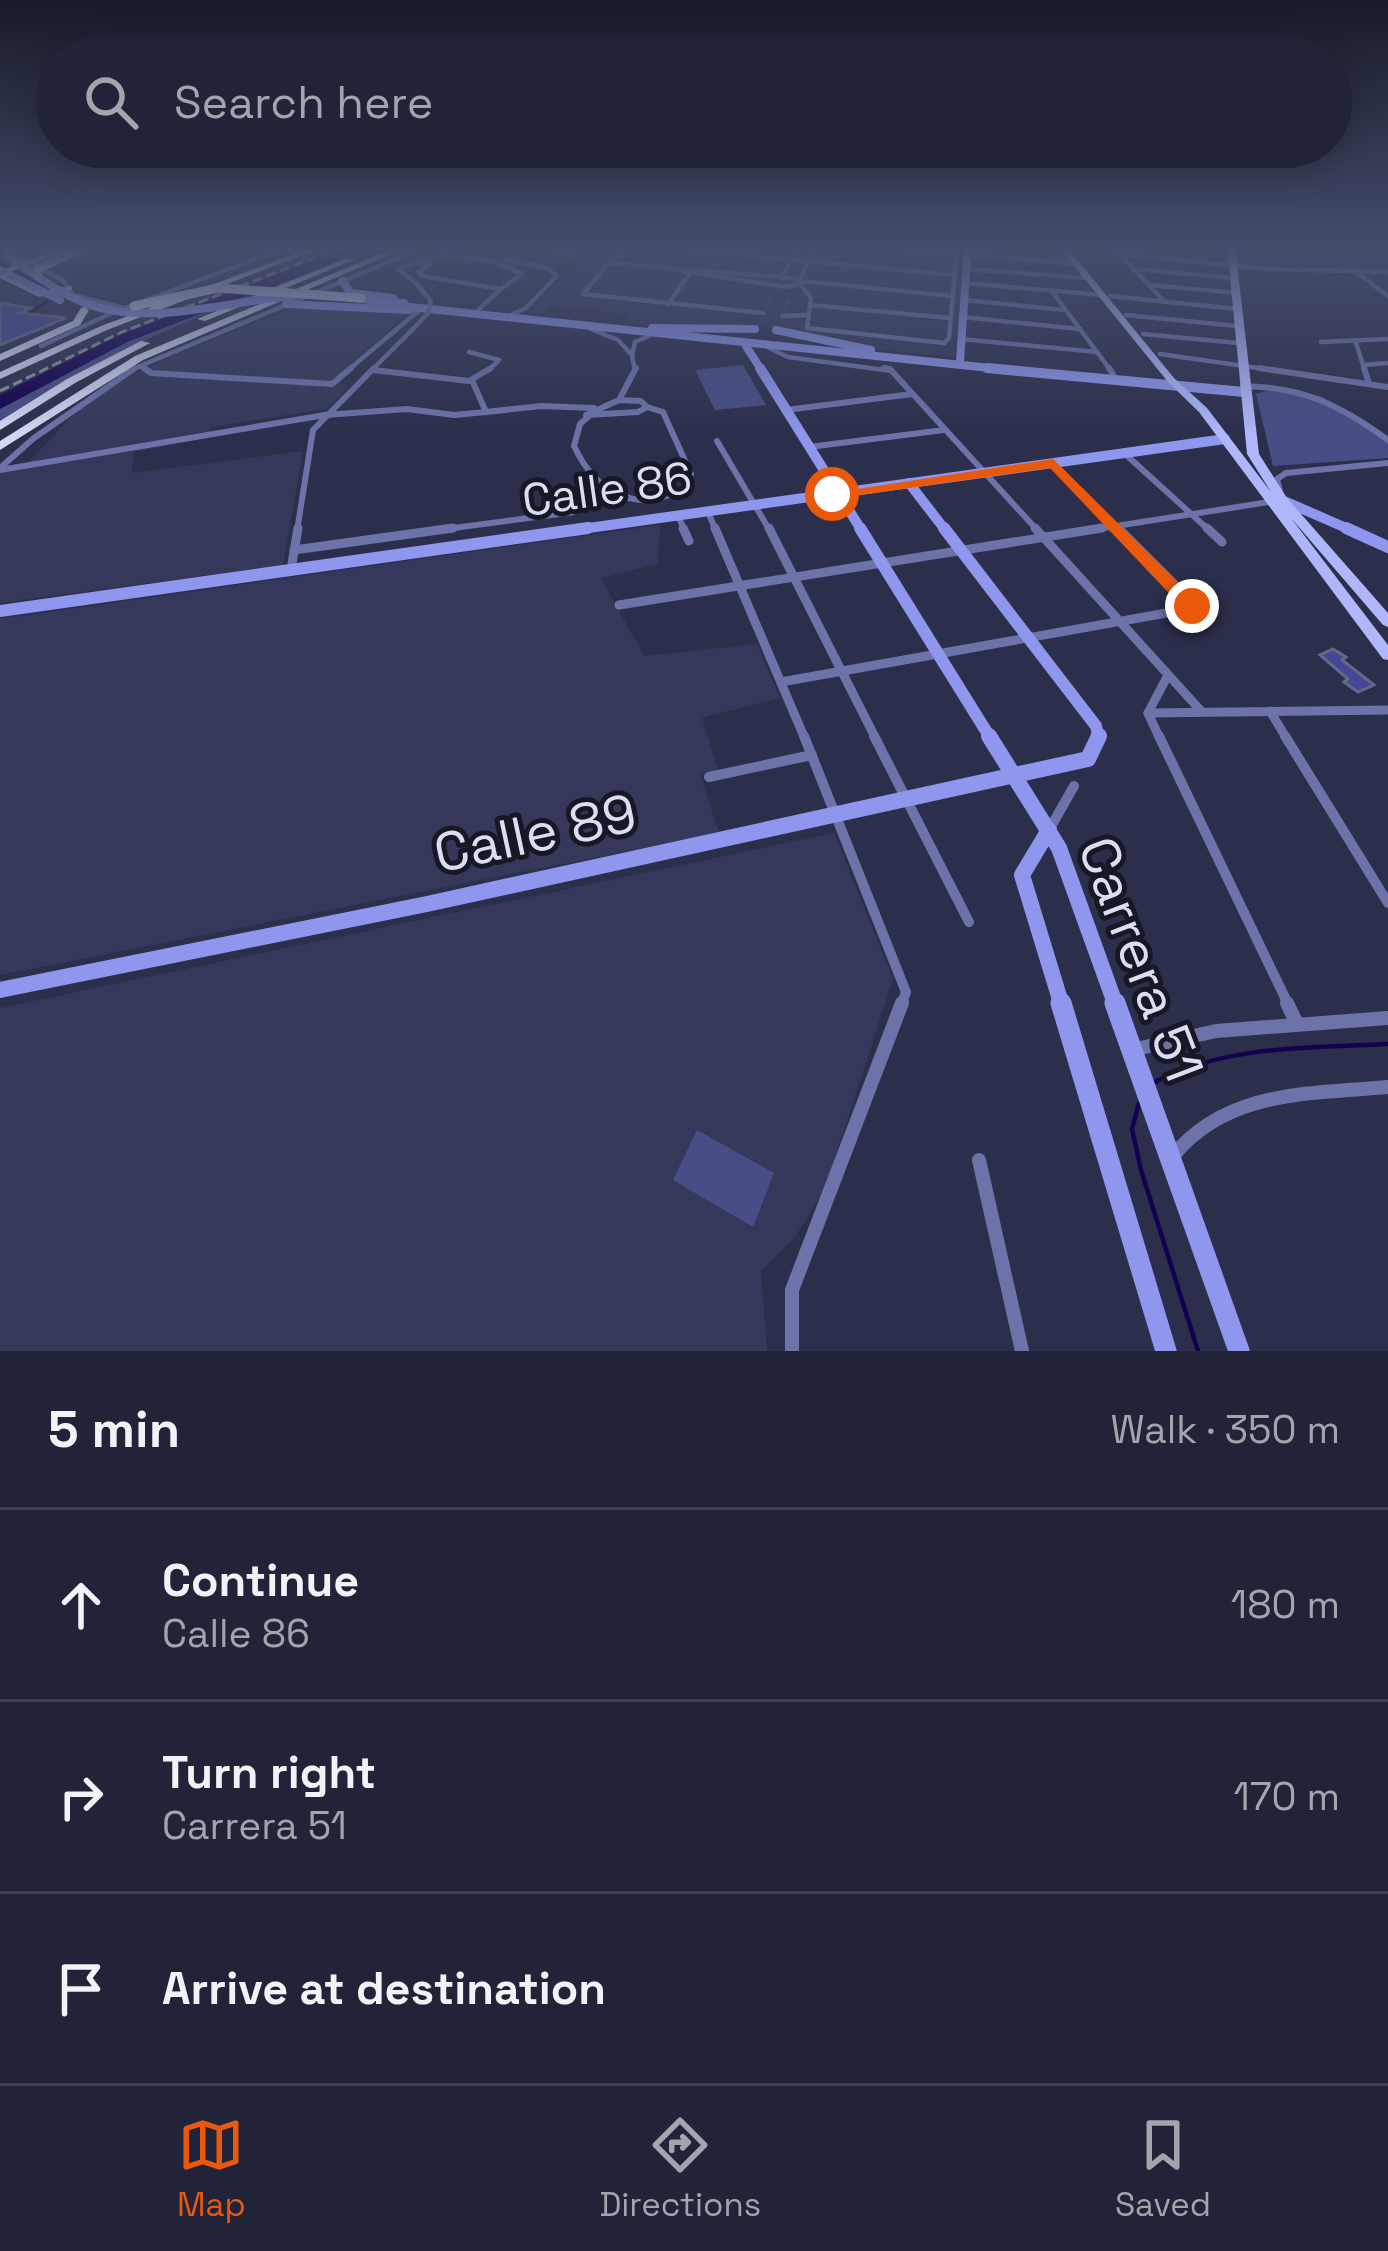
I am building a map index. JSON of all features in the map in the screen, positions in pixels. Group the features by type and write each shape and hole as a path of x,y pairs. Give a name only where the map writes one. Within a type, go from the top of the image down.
{"highway":[{"path":"41,346 124,309"},
{"path":"0,362 140,309"},
{"path":"0,376 155,309"},
{"path":"0,431 71,381 141,345 230,309"},
{"path":"0,431 131,355 245,309"},
{"path":"0,446 139,358 254,309"},
{"path":"0,362 77,323 84,310"},
{"path":"76,395 118,377"}],"main road":[{"path":"105,309 160,309"},
{"path":"84,310 131,315 192,309"},
{"path":"407,309 444,309"},
{"path":"445,309 651,335 1178,382"},
{"path":"447,309 584,326 755,328"},
{"path":"963,309 963,364"},
{"path":"1118,309 1275,500 1388,655"},
{"path":"1120,309 1178,382"},
{"path":"1237,309 1253,454 1275,500 1388,622"},
{"path":"781,319 887,354"},
{"path":"639,328 748,343"},
{"path":"748,343 1049,830"},
{"path":"770,345 945,365"},
{"path":"890,369 963,364 1244,389"},
{"name":"Calle 86","path":"0,611 292,560 678,516 1225,439"},
{"path":"909,483 1030,640"},
{"path":"1275,500 1388,547"},
{"name":"Calle 89","path":"0,990 427,904 1016,771 1088,759 1100,732 1030,640"},
{"name":"Carrera 51","path":"1049,830 1072,880 1239,1351"},
{"name":"Carrera 51","path":"1049,830 1022,875 1166,1351"}],"street":[{"path":"0,469 118,377 274,309"},
{"path":"429,309 313,430 292,560 574,512 606,492"},
{"path":"514,314 524,309"},
{"path":"667,328 679,309"},
{"path":"718,309 763,314 748,343"},
{"path":"809,309 807,328 949,342 951,309"},
{"path":"854,309 950,318"},
{"path":"1055,309 1065,310 1113,374"},
{"path":"140,366 152,373 327,384 341,380 420,310"},
{"path":"808,315 781,319 770,345 788,357 890,369 1202,712"},
{"path":"1126,315 1237,326"},
{"path":"963,317 1080,329"},
{"path":"584,326 618,340 632,355 636,369 619,400"},
{"path":"1143,334 1238,343"},
{"path":"632,355 635,342 651,335"},
{"path":"1322,342 1388,338"},
{"path":"961,339 1097,352"},
{"path":"1355,340 1370,384"},
{"path":"373,370 472,380 499,360 469,352"},
{"path":"1160,354 1388,388"},
{"path":"1364,365 1388,363"},
{"path":"472,380 486,412"},
{"path":"1244,389 1296,388 1324,395 1388,440"},
{"path":"786,410 912,394"},
{"path":"0,469 325,415 407,409 454,415 594,408 634,400 663,412 690,467 690,483 669,498 651,502 623,500 606,492 586,472 574,446 580,424 594,408"},
{"path":"571,408 587,416 638,412 647,406"},
{"path":"809,447 944,430"},
{"path":"717,441 757,505 969,922"},
{"path":"1124,453 1222,542"},
{"path":"781,682 1184,613 1192,606 1053,463"},
{"path":"619,604 1275,500 1276,479 1281,475 1388,463"},
{"path":"708,512 905,982 904,1003 792,1290 792,1351"},
{"path":"678,516 689,541"},
{"path":"1148,713 1168,677"},
{"path":"1148,713 1388,710"},
{"path":"1270,711 1384,888 1388,903"},
{"path":"1148,713 1297,1024"},
{"path":"709,776 812,755"},
{"path":"1049,830 1074,786"},
{"path":"1133,1056 1188,1035 1388,1018"},
{"path":"1167,1153 1202,1123 1230,1108 1388,1088"},
{"path":"979,1160 1022,1351"}],"shaded area":[{"path":"187,309 213,309 127,342 0,409 0,395 117,336"},
{"path":"218,309 90,368 0,423 0,409 127,342"},
{"path":"291,309 407,313 335,379 348,387 326,409 211,427 209,438 134,452 132,473 303,451 283,565 0,603 0,472 23,468 74,414 120,382"},
{"path":"582,309 959,309 956,357 890,351 750,324 624,323 627,315"},
{"path":"743,365 766,405 715,410 695,370"},
{"path":"1279,387 1323,397 1388,441 1388,458 1273,466 1256,394"},
{"path":"660,525 658,564 601,578 644,656 757,644 780,698 702,718 718,770 700,774 719,833 0,975 0,619"},
{"path":"834,833 893,979 825,1189 794,1238 761,1271 767,1351 0,1351 0,1008"},
{"path":"697,1130 774,1173 753,1227 673,1180"}],"building":[{"path":"0,309 28,309 20,313 66,318 0,345"},
{"path":"1333,649 1374,685 1358,692 1344,682 1348,679 1320,655"}],"waterway":[{"path":"29,314 36,309"},
{"path":"1155,1082 1239,1055 1388,1044"},
{"path":"1139,1103 1132,1129 1141,1170 1198,1351"}],"railway":[{"path":"0,391 182,309"}],"route":[{"path":"832,494 1053,463 1192,606"}]}
